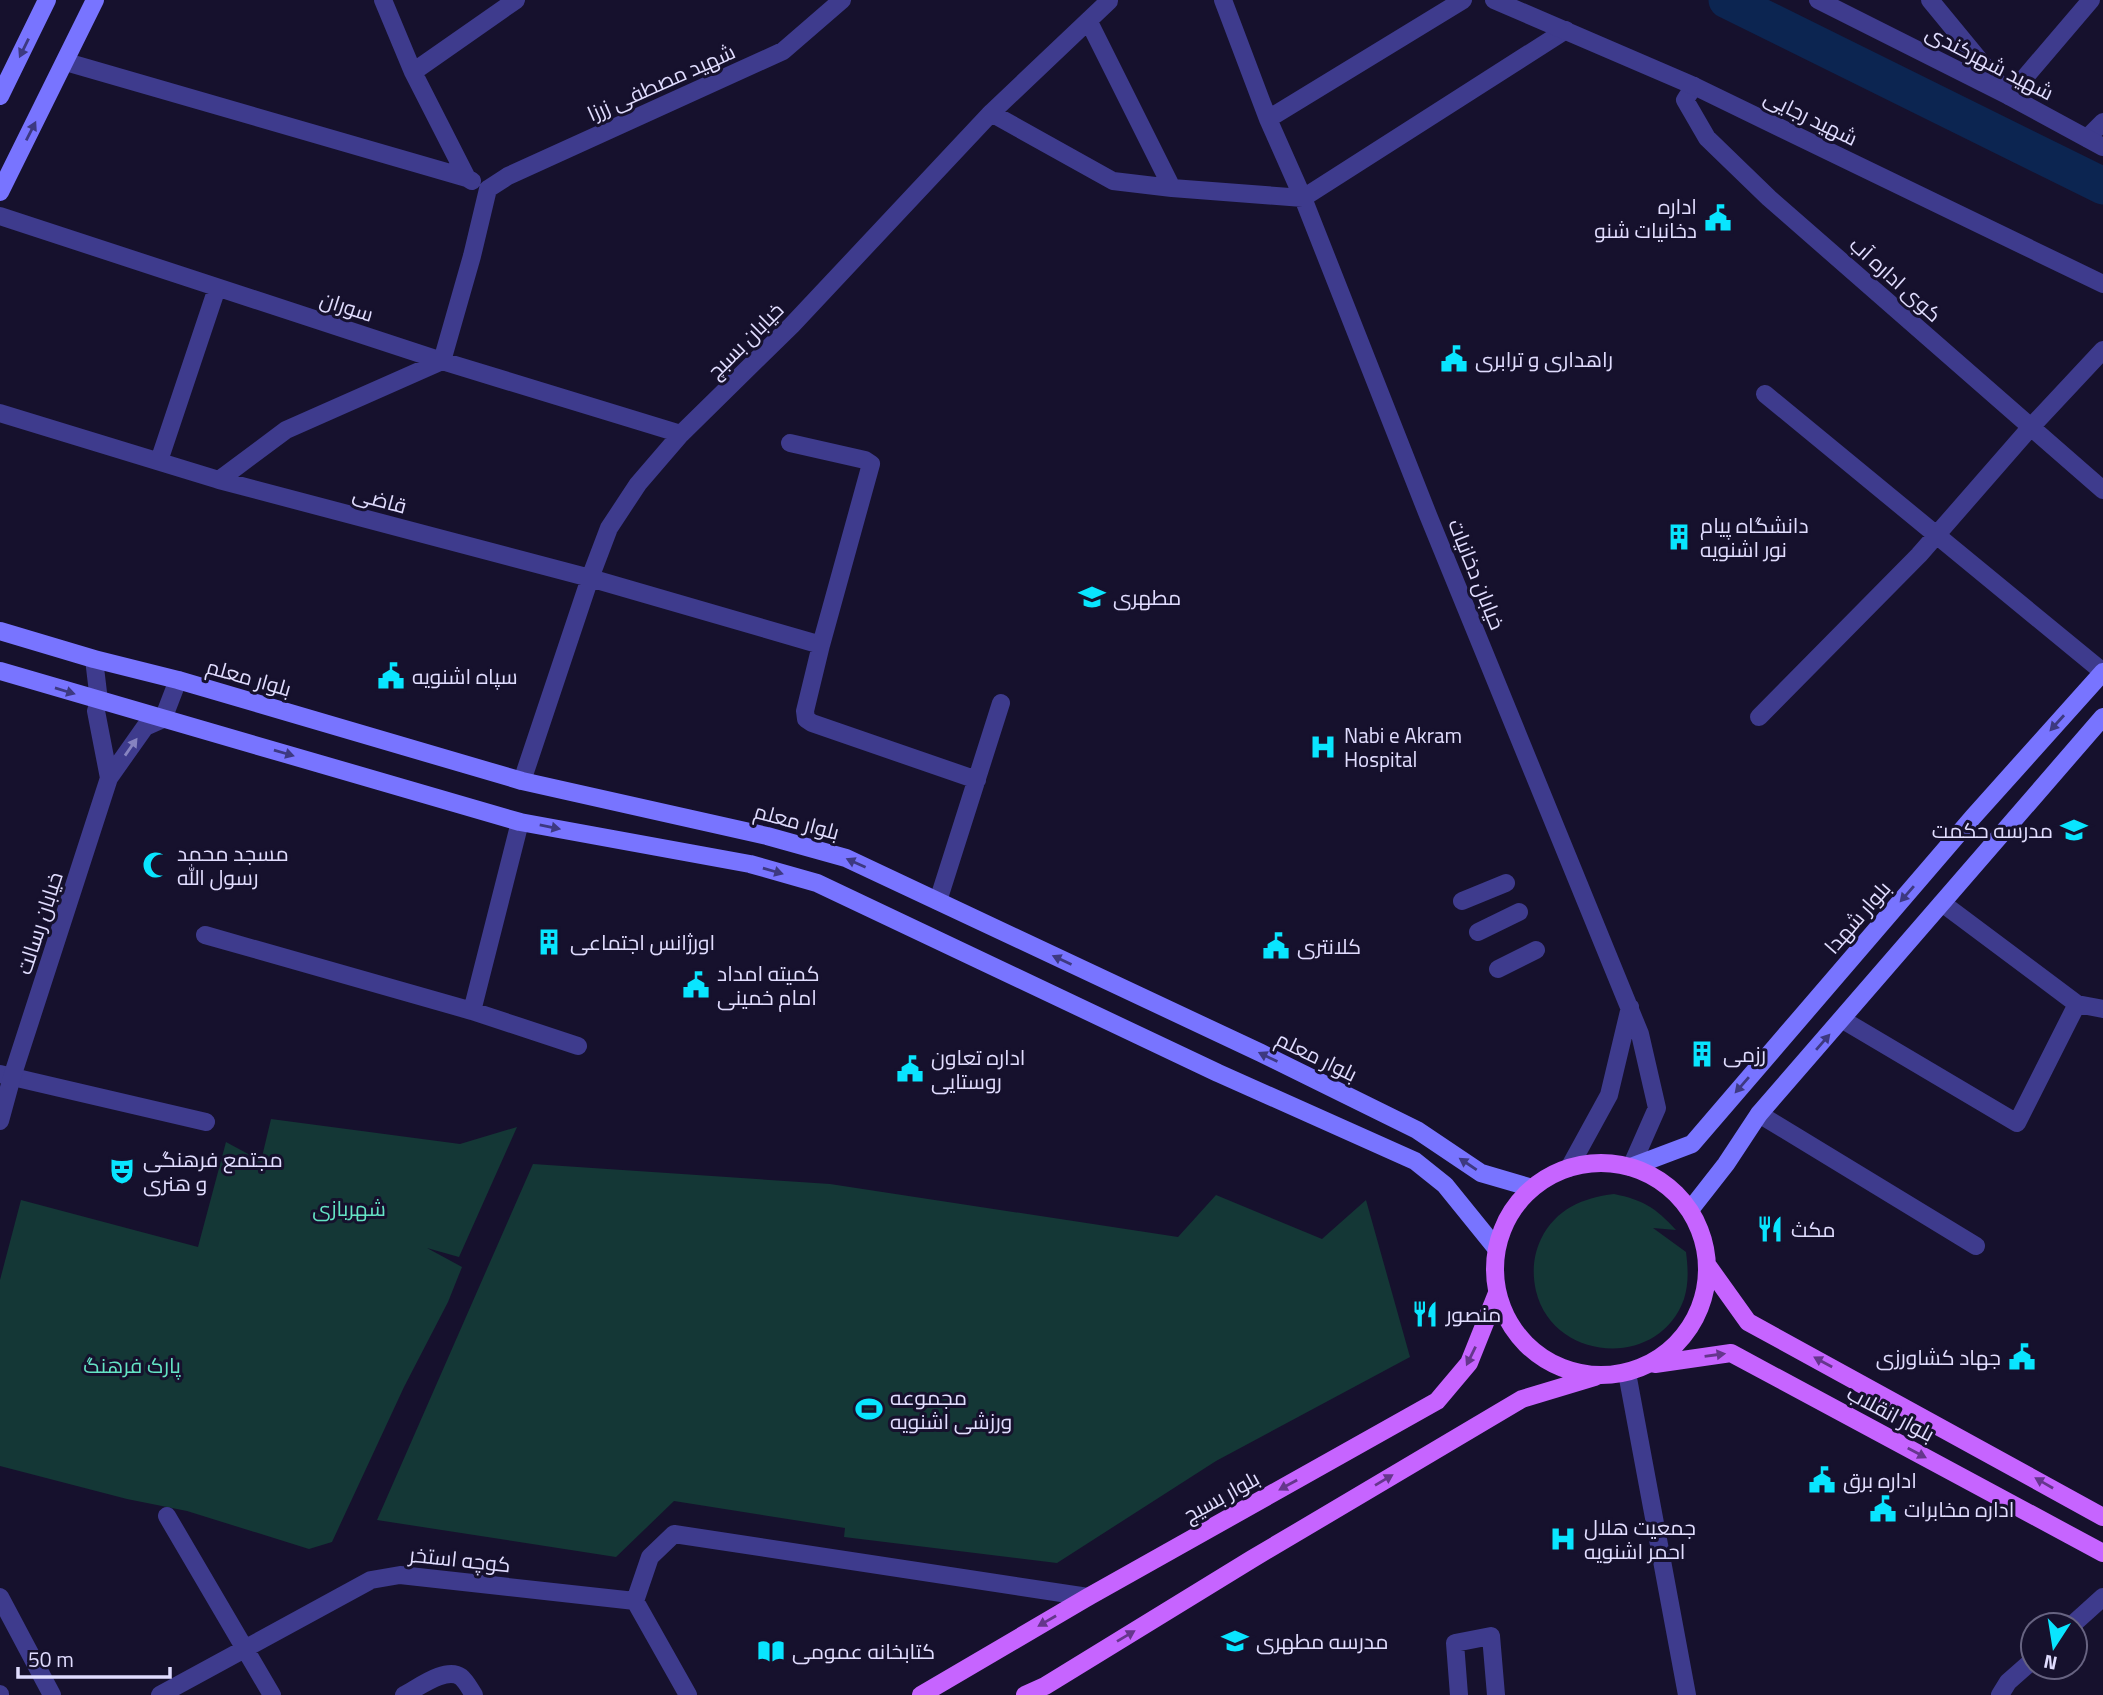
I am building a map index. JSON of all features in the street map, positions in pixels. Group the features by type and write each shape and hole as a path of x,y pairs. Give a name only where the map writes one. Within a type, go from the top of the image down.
{"main road":[{"path":"0,96 47,0"},
{"path":"0,192 95,0"},
{"name":"بلوار معلم","path":"0,631 522,780 767,836 846,858 1261,1053 1418,1130 1481,1173 1532,1188"},
{"path":"0,671 520,822 750,864 817,883 1218,1073 1416,1160 1445,1185 1496,1248"},
{"name":"بلوار شهدا","path":"1631,1167 1692,1144 1973,817 2103,672"},
{"path":"1690,1210 1726,1164 1759,1114 2103,718"},
{"path":"1025,1695 1045,1690 1252,1559 1521,1399 1598,1376 1628,1373 1648,1365 1673,1348 1693,1324 1704,1296 1708,1266 1703,1237 1690,1210 1667,1186 1631,1167 1611,1163 1590,1163 1569,1168 1549,1176 1532,1188 1509,1215 1496,1248 1494,1271 1497,1293 1510,1326 1534,1352 1564,1369 1598,1376"},
{"name":"بلوار انقلاب","path":"1708,1266 1748,1321 2103,1517"},
{"name":"بلوار بسیج","path":"921,1695 1088,1597 1437,1401 1469,1363 1497,1293"},
{"name":"بلوار انقلاب","path":"1648,1365 1731,1353 2103,1553"}],"street":[{"path":"383,0 413,72 467,178"},
{"path":"413,72 516,0"},
{"name":"شهید مصطفی زرزا","path":"488,189 508,176 783,51 842,0"},
{"name":"خیابان بسبچ","path":"522,780 609,528 638,484 681,434 792,326 991,113 1110,0"},
{"name":"خیابان دخانیات","path":"1223,0 1268,119 1303,198 1428,515 1640,1034 1657,1108 1631,1167"},
{"path":"1268,119 1463,0"},
{"name":"شهید رجایی","path":"1494,0 1693,86 2103,284"},
{"name":"شهید شهرکندی","path":"1818,0 2009,96 2103,147"},
{"path":"1930,0 2009,96 2091,0"},
{"path":"1089,22 1172,188"},
{"path":"991,113 1113,181 1303,198 1566,30"},
{"path":"66,62 467,178 488,189 442,362 286,430 219,480"},
{"name":"کوی اداره آب","path":"1693,86 1685,100 1707,138 1769,198 2103,490"},
{"path":"2087,138 2103,122"},
{"name":"سوران","path":"0,216 442,362 681,434"},
{"path":"159,461 217,288"},
{"path":"1759,717 1919,555 2030,428 2103,350"},
{"path":"1765,394 2103,672"},
{"name":"قاضی","path":"0,413 219,480 590,578 821,645"},
{"path":"790,443 865,460 871,464 821,645 805,711 806,719 976,780"},
{"path":"94,659 99,701 96,711 109,778"},
{"path":"109,778 145,727 163,719 178,680"},
{"path":"938,901 1001,703"},
{"name":"خیابان رسالت","path":"0,1121 6,1076 109,778"},
{"path":"472,1012 520,822"},
{"path":"1462,901 1506,883"},
{"path":"1942,903 2077,1004 2103,1009"},
{"path":"1478,932 1519,912"},
{"path":"205,935 472,1012 578,1046"},
{"path":"1498,969 1536,950"},
{"path":"1843,1020 2017,1123 2077,1004"},
{"path":"1569,1168 1609,1095 1630,1007"},
{"path":"6,1076 206,1122"},
{"path":"1759,1114 1976,1246"},
{"path":"1628,1373 1687,1695"},
{"path":"167,1516 272,1695"},
{"path":"688,1695 635,1601 650,1557 674,1534 1088,1597"},
{"name":"کوچه استخر","path":"160,1695 372,1580 400,1575 635,1601"},
{"path":"0,1597 52,1695"},
{"path":"2088,1611 2103,1597"},
{"path":"1459,1695 1455,1643 1491,1636 1496,1695"},
{"path":"2000,1695 2008,1682 2019,1672"},
{"path":"404,1695 442,1675 454,1673 463,1678 474,1695"}],"green space":[{"name":"پارک فرهنگ","path":"271,1119 460,1144 517,1127 459,1257 427,1248 462,1267 448,1302 404,1387 332,1542 309,1549 187,1511 127,1499 0,1466 0,1280 21,1200 198,1247 226,1142 261,1161"},
{"name":"مجموعه ورزشی اشنویه","path":"533,1164 830,1184 1178,1237 1216,1195 1322,1239 1366,1200 1410,1357 1216,1461 1057,1563 844,1537 845,1528 674,1501 616,1557 377,1520"},
{"path":"1614,1194 1648,1206 1676,1230 1653,1228 1686,1252 1688,1276 1684,1299 1671,1322 1653,1338 1631,1346 1607,1348 1584,1343 1563,1332 1546,1315 1536,1291 1534,1265 1541,1239 1554,1220 1581,1202"}],"waterway":[{"path":"1727,0 2103,186"}],"place":[{"name":"اداره دخانیات شنو","path":"1718,218"},
{"name":"راهداری و ترابری","path":"1454,359"},
{"name":"دانشگاه پیام نور اشنویه","path":"1679,537"},
{"name":"مطهری","path":"1092,597"},
{"name":"سپاه اشنویه","path":"391,676"},
{"name":"Nabi e Akram Hospital","path":"1323,747"},
{"name":"مدرسه حکمت","path":"2074,830"},
{"name":"مسجد محمد رسول الله","path":"156,865"},
{"name":"اورژانس اجتماعی","path":"549,942"},
{"name":"کلانتری","path":"1276,946"},
{"name":"کمیته امداد امام خمینی","path":"696,985"},
{"name":"رزمی","path":"1702,1054"},
{"name":"اداره تعاون روستایی","path":"910,1069"},
{"name":"مجتمع فرهنگی و هنری","path":"122,1171"},
{"name":"مکث","path":"1770,1229"},
{"name":"منصور","path":"1425,1314"},
{"name":"جهاد کشاورزی","path":"2022,1357"},
{"name":"مجموعه ورزشی اشنویه","path":"869,1409"},
{"name":"اداره برق","path":"1822,1480"},
{"name":"اداره مخابرات","path":"1883,1509"},
{"name":"جمعیت هلال احمر اشنویه","path":"1563,1539"},
{"name":"مدرسه مطهری","path":"1235,1641"},
{"name":"کتابخانه عمومی","path":"771,1651"}],"park label":[{"name":"شهربازی","path":"349,1208"}]}
